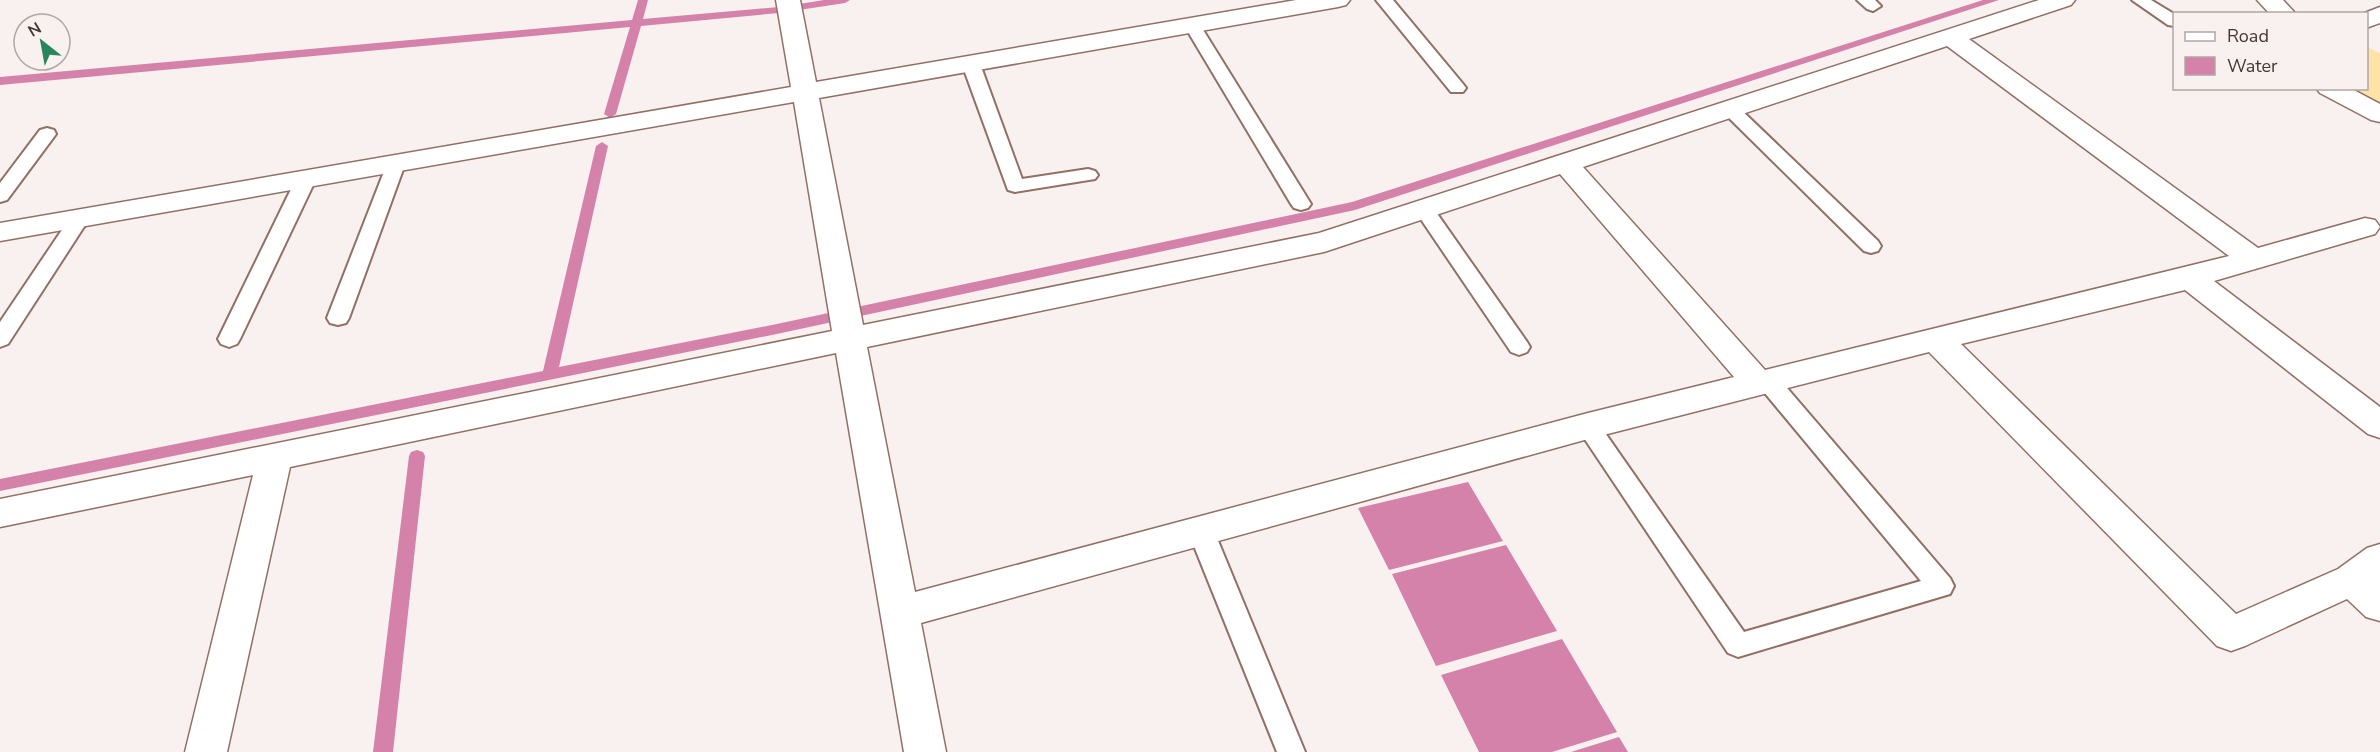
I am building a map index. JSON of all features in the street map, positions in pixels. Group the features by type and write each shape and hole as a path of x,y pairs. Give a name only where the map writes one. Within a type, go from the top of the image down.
{"street":[{"path":"788,0 925,752"},
{"path":"0,232 1338,0"},
{"path":"0,513 275,457 846,323 1324,242 2063,0"},
{"path":"2269,0 2282,12"},
{"path":"1950,37 2253,259"},
{"path":"2333,90 2380,114"},
{"path":"1565,163 1762,381"},
{"path":"899,613 1588,426 1762,381 2190,278 2365,227"},
{"path":"2190,278 2380,425"},
{"path":"1936,339 2231,634 2366,569 2380,605"},
{"path":"206,752 275,457"}],"lane":[{"path":"1384,0 1457,88"},
{"path":"2140,0 2173,20"},
{"path":"1192,25 1301,204"},
{"path":"971,64 1015,186 1088,175"},
{"path":"1730,109 1871,246"},
{"path":"0,196 47,134"},
{"path":"339,318 396,164"},
{"path":"230,339 306,179"},
{"path":"1424,209 1519,347"},
{"path":"0,339 79,219"},
{"path":"1588,426 1738,645 1941,586 1762,381"},
{"path":"1201,531 1291,752"}],"shaded area":[{"path":"2368,47 2380,53 2380,109 2339,90 2368,90"}],"water":[{"path":"1468,482 1503,541 1389,570 1358,508"},
{"path":"1506,545 1557,631 1436,666 1392,574"},
{"path":"1562,639 1617,732 1552,752 1479,752 1441,675"},
{"path":"1619,737 1628,752 1571,752"}],"waterway":[{"path":"636,23 643,0"},
{"path":"799,7 845,0"},
{"path":"0,485 772,330 1355,206 1994,0"},
{"path":"636,23 779,10"},
{"path":"0,81 636,23"},
{"path":"610,114 636,23"},
{"path":"550,374 602,146"},
{"path":"383,752 417,456"}]}
